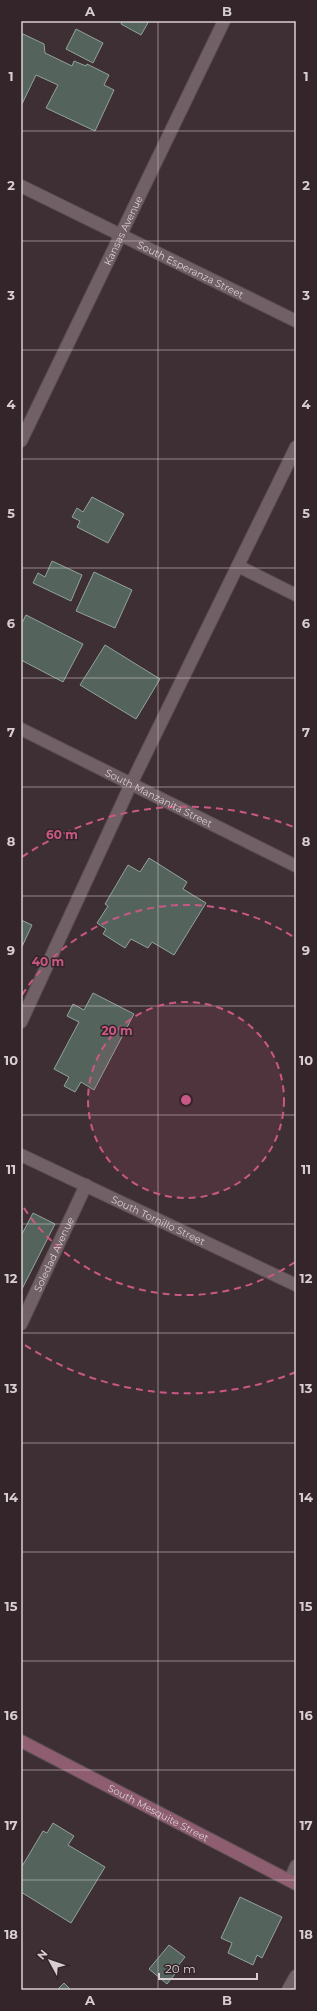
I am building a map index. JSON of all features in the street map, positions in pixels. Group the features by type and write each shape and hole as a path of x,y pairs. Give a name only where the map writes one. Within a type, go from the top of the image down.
{"street":[{"name":"Kansas Avenue","path":"21,440 224,21"},
{"name":"South Esperanza Street","path":"21,186 296,321"},
{"path":"21,1022 131,784 296,447"},
{"path":"238,566 296,595"},
{"name":"South Manzanita Street","path":"21,729 296,866"},
{"name":"South Tornillo Street","path":"21,1155 296,1285"},
{"name":"Soledad Avenue","path":"21,1324 86,1185"},
{"name":"South Mesquite Street","path":"21,1741 293,1882"},
{"path":"293,1882 296,1866"},
{"path":"288,1990 296,1976"}],"building":[{"path":"122,21 149,21 141,35 121,24"},
{"path":"76,29 103,43 93,63 66,49"},
{"path":"21,33 44,44 45,53 72,66 74,61 86,66 87,64 109,75 104,85 114,90 95,131 46,108 58,85 36,75 21,106"},
{"path":"92,497 124,514 108,543 77,527 80,521 72,517 77,508 83,512"},
{"path":"52,561 82,575 71,601 33,583 38,573 45,577"},
{"path":"94,572 132,590 115,628 76,611"},
{"path":"26,615 83,644 63,682 21,660 21,625"},
{"path":"105,645 160,679 136,719 80,685"},
{"path":"149,858 187,882 183,889 206,903 174,955 152,942 148,948 131,939 125,948 103,934 106,929 97,923 108,906 105,904 128,865 140,872"},
{"path":"21,920 32,925 21,949"},
{"path":"93,993 134,1014 94,1090 81,1082 75,1092 64,1086 69,1077 54,1069 79,1022 67,1016 73,1004 84,1010"},
{"path":"33,1213 55,1224 21,1291 21,1236"},
{"path":"53,1823 74,1836 68,1845 105,1867 71,1923 21,1892 21,1868 43,1831 47,1833"},
{"path":"240,1897 282,1917 262,1958 257,1955 253,1965 228,1953 232,1943 221,1938"},
{"path":"169,1945 185,1957 177,1967 179,1969 167,1984 149,1969"},
{"path":"64,1983 71,1990 57,1990"}]}
